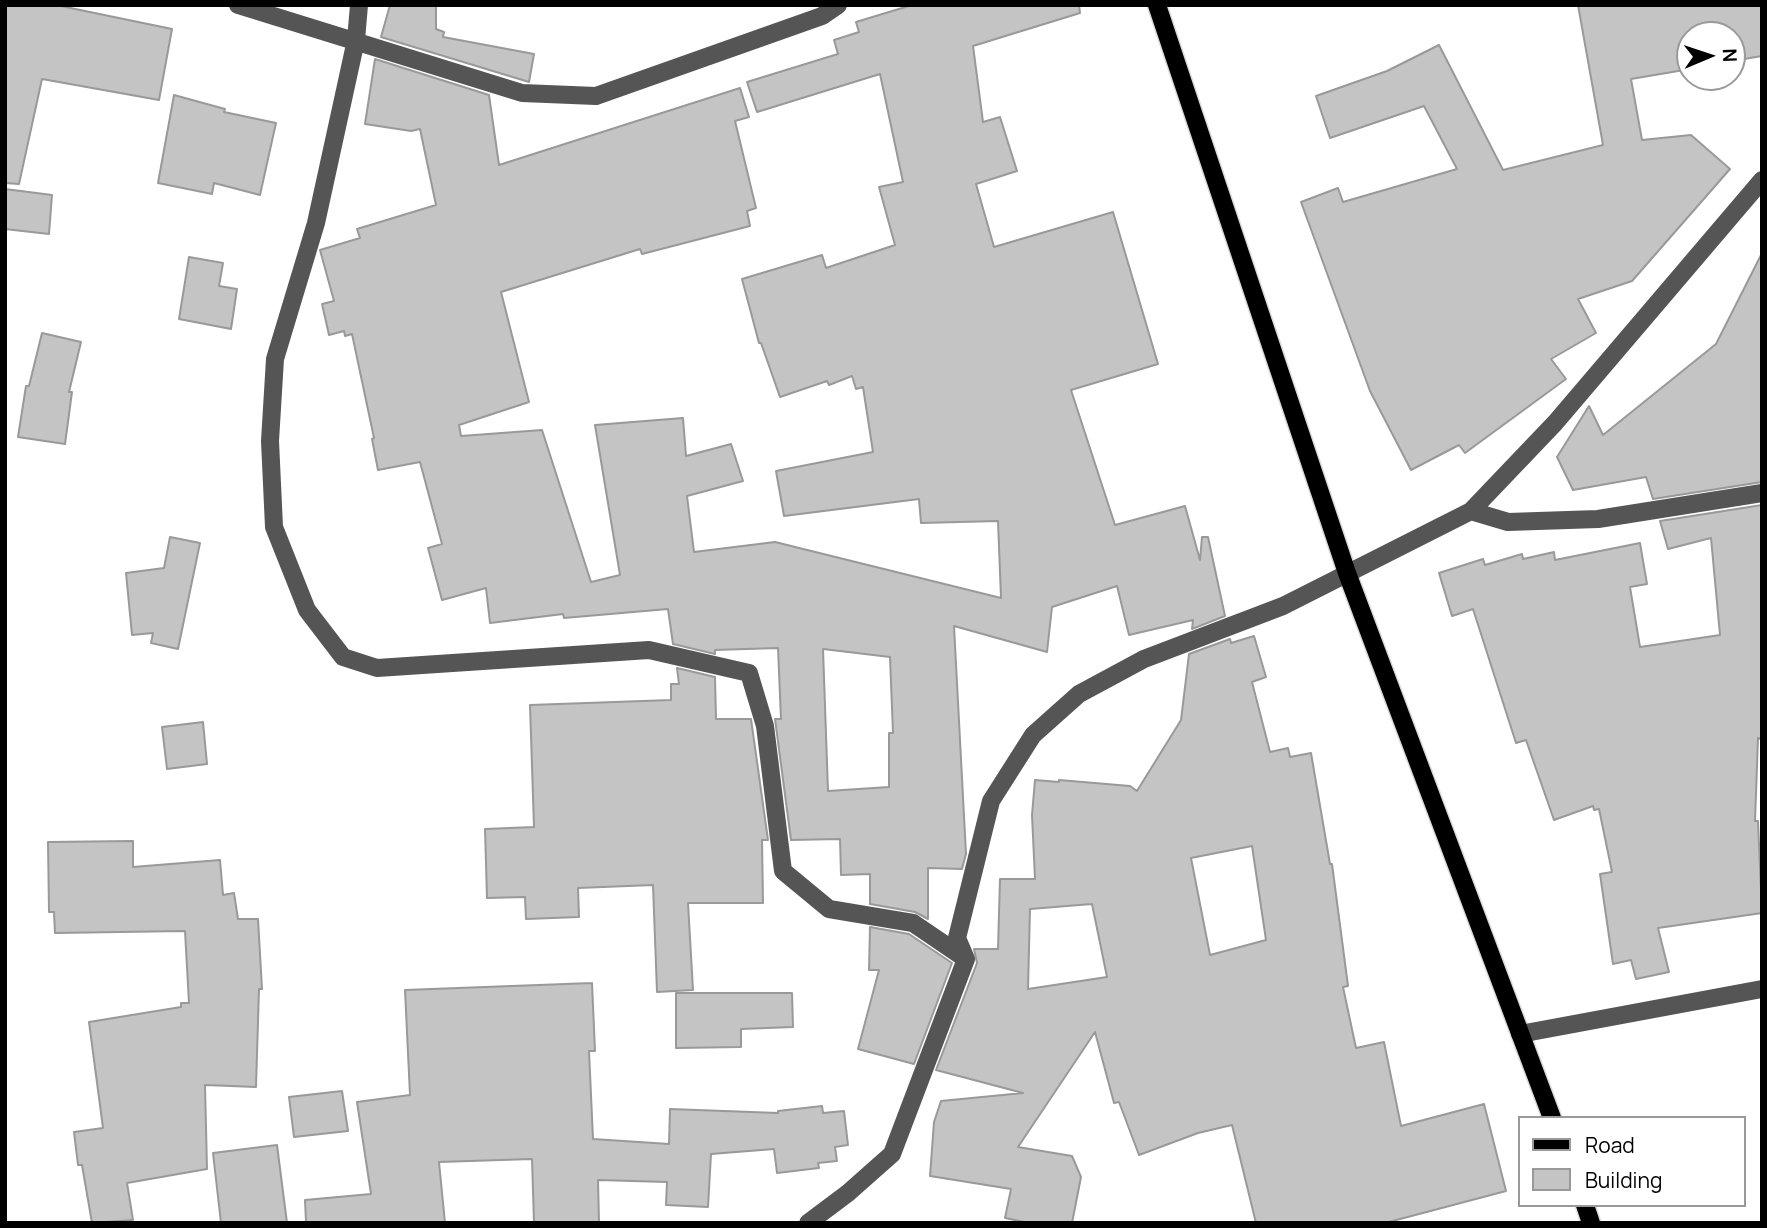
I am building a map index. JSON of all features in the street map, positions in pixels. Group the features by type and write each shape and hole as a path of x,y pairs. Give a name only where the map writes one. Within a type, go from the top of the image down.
{"main road":[{"path":"1157,5 1347,573 1551,1116"}],"street":[{"path":"238,5 356,40 425,65 523,93 596,96 822,16 838,5"},
{"path":"359,5 356,40 316,223 275,359 270,441 274,527 307,610 343,657 377,668 649,650 749,673 765,726 783,871 829,909 913,923 966,959"},
{"path":"808,1223 848,1193 892,1154 966,959 957,938 991,801 1033,735 1079,694 1144,660 1283,606 1471,511 1555,423 1762,180"},
{"path":"1471,511 1508,522 1598,519 1762,493"},
{"path":"1520,1034 1762,989"}],"building":[{"path":"5,5 56,5 172,29 159,100 42,79 19,184 5,183"},
{"path":"390,5 436,5 436,29 444,32 443,37 534,54 529,82 381,37"},
{"path":"912,5 1079,5 1080,13 973,46 983,122 1000,117 1017,171 976,184 994,247 1113,212 1158,364 1071,390 1115,525 1185,506 1200,560 1202,537 1208,537 1225,616 1192,629 1193,620 1129,635 1117,586 1052,607 1047,652 954,626 966,854 962,869 928,868 928,919 915,912 870,904 870,874 841,875 840,839 791,840 775,719 781,719 778,648 715,650 715,654 673,644 668,609 564,618 563,614 490,623 486,588 442,600 428,548 442,544 420,462 378,470 352,334 345,336 344,331 329,335 322,304 334,301 320,250 360,238 357,229 436,205 420,129 411,131 365,124 375,59 489,95 499,165 740,88 749,117 735,121 756,208 747,211 750,226 642,254 640,249 501,292 529,402 459,425 461,436 542,430 591,582 620,575 595,425 683,418 686,456 731,444 743,481 687,496 694,552 775,542 1001,598 998,521 921,523 919,499 784,516 776,471 873,452 863,387 856,389 852,376 829,385 827,381 780,397 759,343 742,279 822,255 826,268 895,245 879,187 903,182 880,74 757,112 747,82 838,54 834,40 859,32 856,22","holes":["823,649 890,657 893,733 889,733 889,787 828,791"]},
{"path":"1578,5 1762,5 1762,56 1746,59 1746,21 1676,21 1676,71 1631,79 1642,140 1691,135 1730,169 1632,281 1578,299 1596,333 1551,359 1566,379 1465,453 1459,445 1411,470 1370,391 1301,202 1338,188 1343,202 1457,169 1424,106 1330,138 1316,96 1387,71 1439,45 1503,170 1603,145"},
{"path":"174,95 225,109 224,112 276,123 260,195 214,183 212,194 158,183"},
{"path":"5,189 52,195 49,234 5,229"},
{"path":"1762,253 1762,482 1653,499 1646,477 1573,490 1557,457 1589,406 1603,435 1716,344"},
{"path":"189,257 223,263 219,286 237,289 231,329 179,319"},
{"path":"42,333 81,342 69,392 72,392 65,444 18,437 26,386 29,386"},
{"path":"1762,505 1762,739 1758,738 1755,821 1758,821 1762,913 1658,928 1669,972 1636,979 1631,960 1613,964 1600,874 1612,872 1599,809 1594,810 1593,806 1554,820 1526,740 1516,743 1473,609 1452,616 1439,573 1483,559 1485,565 1522,554 1523,559 1554,552 1555,560 1640,543 1647,584 1630,587 1640,647 1720,635 1711,538 1668,549 1660,521"},
{"path":"170,537 200,543 178,649 151,643 153,633 132,635 126,573 164,568"},
{"path":"1254,636 1266,677 1252,682 1270,752 1288,748 1290,757 1311,753 1332,864 1348,986 1343,987 1356,1048 1384,1042 1401,1126 1484,1104 1506,1191 1385,1223 1256,1223 1232,1125 1198,1133 1139,1155 1119,1102 1114,1103 1095,1032 1018,1147 1072,1156 1081,1177 1072,1223 1029,1223 1005,1218 1011,1189 930,1176 934,1122 941,1101 1023,1093 936,1070 977,963 974,949 998,949 1000,879 1035,879 1032,815 1035,780 1130,786 1137,791 1181,720 1189,654 1230,639 1231,643","holes":["1252,846 1266,940 1210,955 1191,858","1092,904 1107,977 1028,989 1030,909"]},
{"path":"677,668 715,677 716,719 751,719 768,840 762,840 763,903 688,903 693,990 657,992 653,885 578,888 579,917 526,919 525,897 487,898 485,829 534,827 530,705 671,700 671,684 679,684"},
{"path":"203,722 207,764 167,769 162,727"},
{"path":"133,841 133,867 220,860 223,895 234,893 238,919 258,919 262,989 259,989 256,1087 205,1085 207,1169 127,1183 133,1220 92,1223 82,1165 78,1165 74,1132 103,1128 89,1022 181,1007 181,1003 189,1003 185,931 55,933 54,912 49,912 48,842"},
{"path":"870,927 909,934 952,963 914,1064 858,1049 879,970 869,970"},
{"path":"592,983 595,1051 589,1051 593,1139 669,1144 670,1109 778,1113 822,1106 823,1113 844,1111 848,1145 835,1147 837,1161 818,1163 819,1168 777,1173 774,1149 711,1154 708,1207 666,1205 667,1182 598,1180 599,1223 534,1223 532,1159 439,1162 445,1223 306,1222 305,1200 371,1194 357,1102 410,1095 405,990"},
{"path":"676,993 792,993 793,1027 741,1029 741,1047 676,1048"},
{"path":"342,1091 348,1131 294,1137 289,1097"},
{"path":"277,1145 287,1223 221,1223 213,1153"}]}
